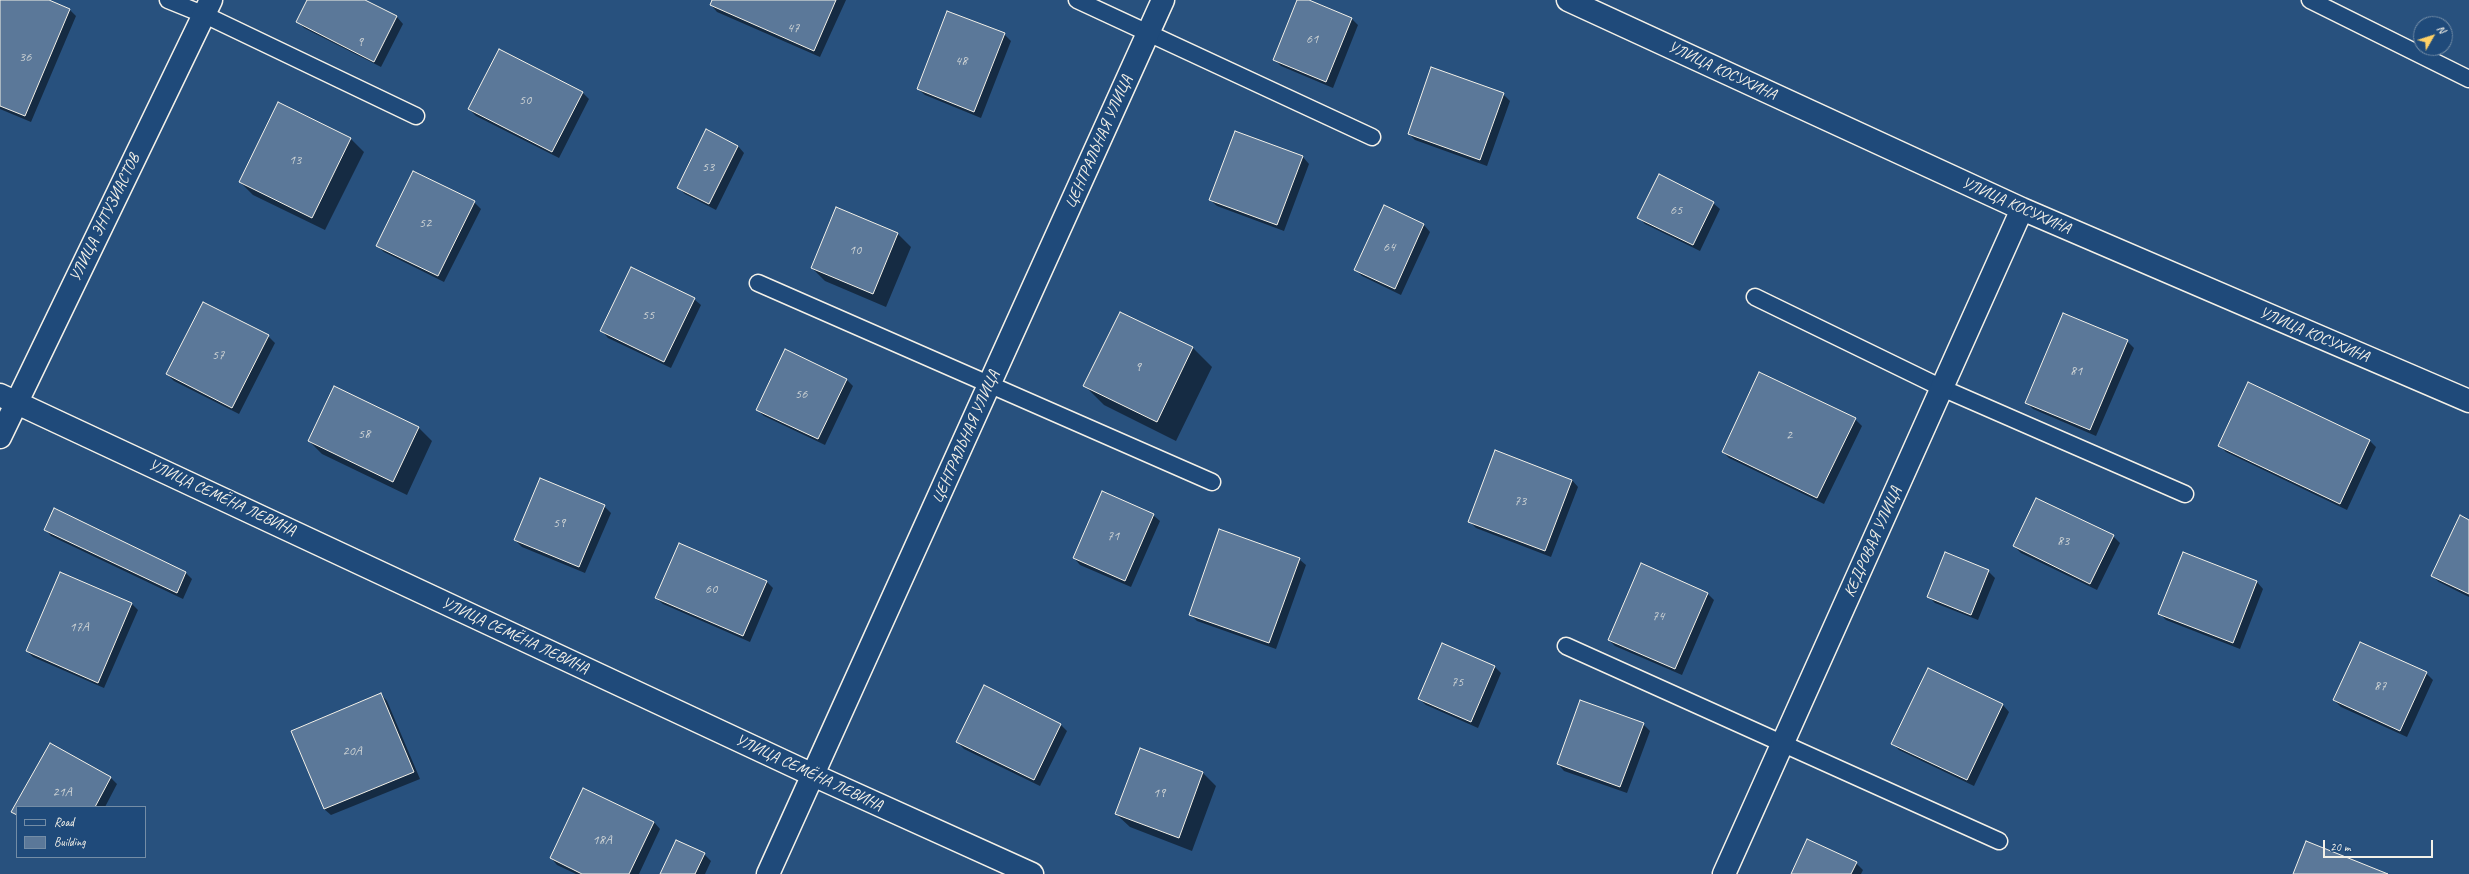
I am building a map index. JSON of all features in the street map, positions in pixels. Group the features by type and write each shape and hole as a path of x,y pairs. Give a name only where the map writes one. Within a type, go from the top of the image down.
{"street":[{"name":"ЦЕНТРАЛЬНАЯ УЛИЦА","path":"768,874 1163,0"},
{"name":"УЛИЦА КОСУХИНА","path":"1568,0 2022,209 2469,401"},
{"name":"УЛИЦА ЭНТУЗИАСТОВ","path":"0,437 8,398 208,7"},
{"name":"КЕДРОВАЯ УЛИЦА","path":"1724,874 2022,209"},
{"name":"УЛИЦА СЕМЁНА ЛЕВИНА","path":"8,398 813,775 1032,874"}],"lane":[{"path":"168,0 208,7 416,116"},
{"path":"1077,0 1372,137"},
{"path":"2310,0 2469,79"},
{"path":"758,283 989,386 1212,482"},
{"path":"1755,297 1942,388 2185,494"},
{"path":"1566,646 1999,841"}],"building":[{"path":"0,0 49,0 70,9 25,116 0,106"},
{"path":"307,0 365,0 397,16 374,62 296,22"},
{"path":"712,0 836,0 814,51 710,5"},
{"path":"1297,0 1309,0 1352,18 1326,82 1273,60"},
{"path":"947,11 1005,33 974,112 917,89"},
{"path":"499,49 583,92 552,152 468,109"},
{"path":"1431,67 1504,93 1480,160 1408,134"},
{"path":"278,102 351,138 312,218 239,182"},
{"path":"706,129 738,146 709,204 677,188"},
{"path":"1235,131 1303,156 1277,225 1209,200"},
{"path":"413,171 475,201 438,276 376,246"},
{"path":"1659,174 1714,202 1693,245 1637,218"},
{"path":"1384,205 1424,224 1395,289 1354,270"},
{"path":"836,207 898,233 873,294 811,268"},
{"path":"631,267 695,298 664,362 600,331"},
{"path":"203,302 269,335 232,408 166,374"},
{"path":"1120,312 1193,347 1157,422 1083,386"},
{"path":"2063,313 2128,340 2090,430 2025,403"},
{"path":"785,349 847,379 818,439 756,410"},
{"path":"1759,372 1856,418 1817,498 1722,452"},
{"path":"2248,382 2370,440 2340,504 2218,446"},
{"path":"334,386 419,427 393,482 308,441"},
{"path":"1495,450 1572,480 1545,551 1468,522"},
{"path":"540,478 605,505 579,567 514,540"},
{"path":"1102,491 1154,514 1125,581 1073,558"},
{"path":"2036,498 2114,535 2090,584 2013,546"},
{"path":"54,508 186,572 177,593 44,530"},
{"path":"2460,515 2469,520 2469,594 2431,576"},
{"path":"1219,529 1300,558 1269,643 1189,615"},
{"path":"679,543 767,581 743,636 655,598"},
{"path":"1945,552 1989,570 1971,615 1927,597"},
{"path":"2183,552 2257,581 2233,643 2158,614"},
{"path":"1641,563 1708,593 1675,669 1608,640"},
{"path":"60,572 132,603 98,683 26,651"},
{"path":"2360,642 2427,672 2400,731 2333,700"},
{"path":"1442,643 1495,666 1471,722 1418,699"},
{"path":"1928,668 2003,704 1967,780 1891,744"},
{"path":"984,685 1061,724 1034,780 956,742"},
{"path":"381,693 414,772 324,809 291,731"},
{"path":"1580,700 1644,723 1620,787 1557,764"},
{"path":"50,743 111,777 96,806 16,806 16,814 11,812"},
{"path":"1140,748 1203,772 1179,838 1115,814"},
{"path":"583,788 654,822 629,874 582,874 550,858"},
{"path":"1807,839 1857,862 1851,874 1791,874"},
{"path":"676,840 705,853 695,874 660,874"},
{"path":"2306,841 2388,874 2293,874"}]}
